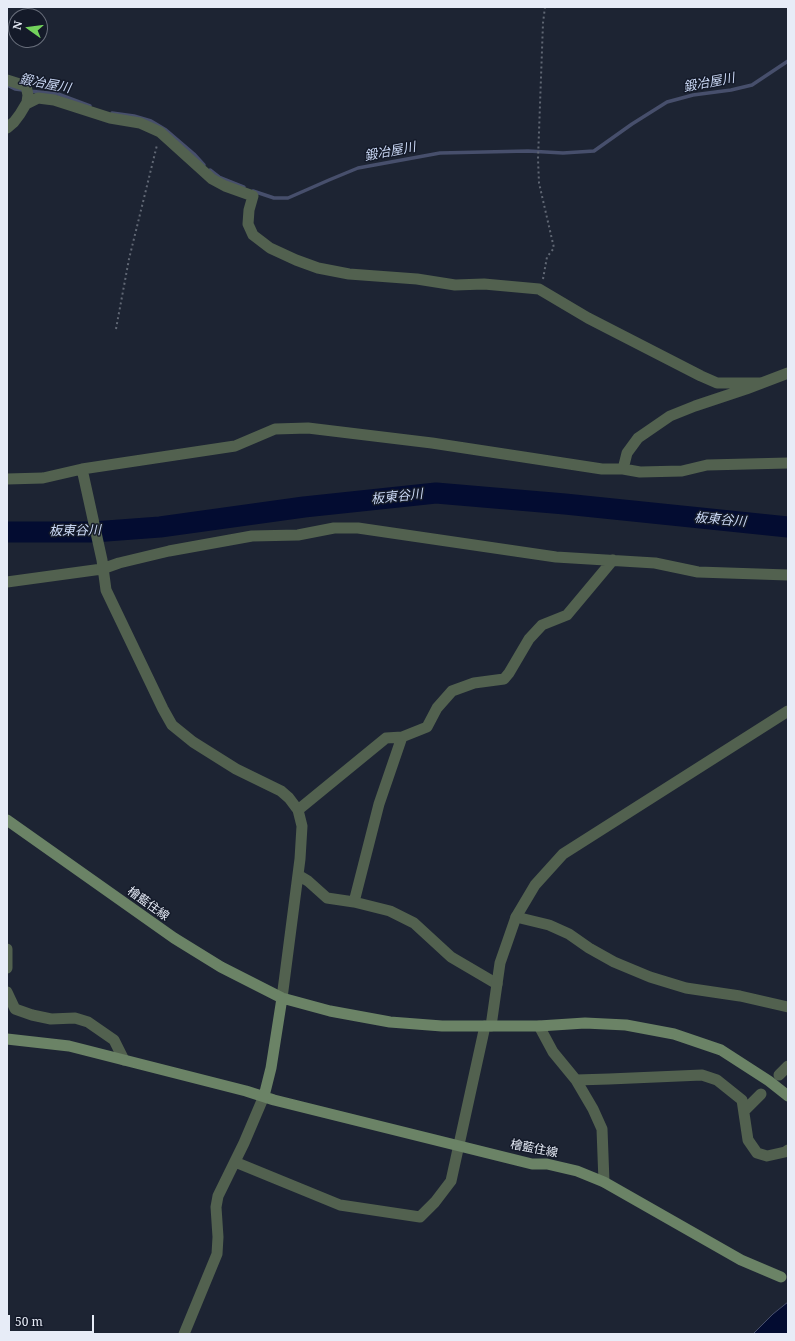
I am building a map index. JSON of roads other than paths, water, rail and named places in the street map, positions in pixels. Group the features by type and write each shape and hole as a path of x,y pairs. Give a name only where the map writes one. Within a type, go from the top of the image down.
{"main road":[{"name":"檜藍住線","path":"7,820 174,938 221,967 282,998 330,1011 390,1022 442,1026 539,1026 586,1023 626,1025 674,1034 721,1050 769,1081 788,1096"},
{"path":"264,1096 271,1068 282,998"},
{"name":"檜藍住線","path":"7,1039 69,1046 264,1096 274,1100 532,1164 547,1164 577,1171 604,1182 741,1260 781,1277"}],"street":[{"path":"7,80 26,86 28,95 27,102 14,122 7,128"},
{"path":"27,102 38,98 54,100 110,118 140,123 160,132 212,179 225,186 253,196 249,210 248,224 253,235 270,248 296,260 318,268 348,274 417,279 454,285 484,284 539,289 588,318 717,383 760,382"},
{"path":"623,469 627,453 638,438 670,416 788,373"},
{"path":"7,479 43,478 83,473 235,446 275,428 308,428 432,443 602,469 623,469 640,472 682,471 707,465 788,463"},
{"path":"83,473 106,590 172,725 193,742 236,769 281,791 289,798 298,810 302,826 300,859 282,998"},
{"path":"7,582 119,563 169,551 252,536 298,534 334,528 358,528 556,557 655,563 698,572 788,575"},
{"path":"298,810 386,738 402,737 427,727 437,708 452,691 474,683 504,679 529,639 542,625 567,615 613,560"},
{"path":"235,1162 340,1205 420,1217 451,1181 488,1026 500,963 516,917 535,885 563,854 788,711"},
{"path":"354,902 379,804 402,737"},
{"path":"298,875 308,881 327,898 354,902 390,911 414,923 451,957 497,984"},
{"path":"516,917 549,925 570,934 614,962 650,977 686,988 740,996 788,1006"},
{"path":"7,949 7,968"},
{"path":"7,992 15,1008 32,1015 51,1019 75,1018 88,1022 114,1040 124,1060"},
{"path":"539,1026 553,1052 576,1080 593,1109 602,1129 604,1182"},
{"path":"779,1075 788,1066"},
{"path":"576,1080 702,1075 717,1080 742,1100 748,1140 757,1153 767,1156 788,1150"},
{"path":"744,1111 761,1094"},
{"path":"184,1334 217,1254 218,1237 216,1207 218,1196 244,1143 264,1096"}],"water":[{"path":"788,1302 788,1334 753,1334 773,1314"}],"waterway":[{"name":"鍛冶屋川","path":"253,191 274,198 288,198 358,168 440,153 528,151 563,153 594,151 632,124 667,102 693,95 731,90 752,85 788,61"},
{"name":"鍛冶屋川","path":"7,85 15,89 23,90"},
{"name":"鍛冶屋川","path":"29,91 58,94 90,106"},
{"name":"鍛冶屋川","path":"112,113 134,116 151,121 166,130 194,154 204,165"},
{"name":"鍛冶屋川","path":"210,170 219,177 244,187"},
{"name":"板東谷川","path":"7,532 93,532 160,527 304,507 436,493 565,504 788,527"}]}
